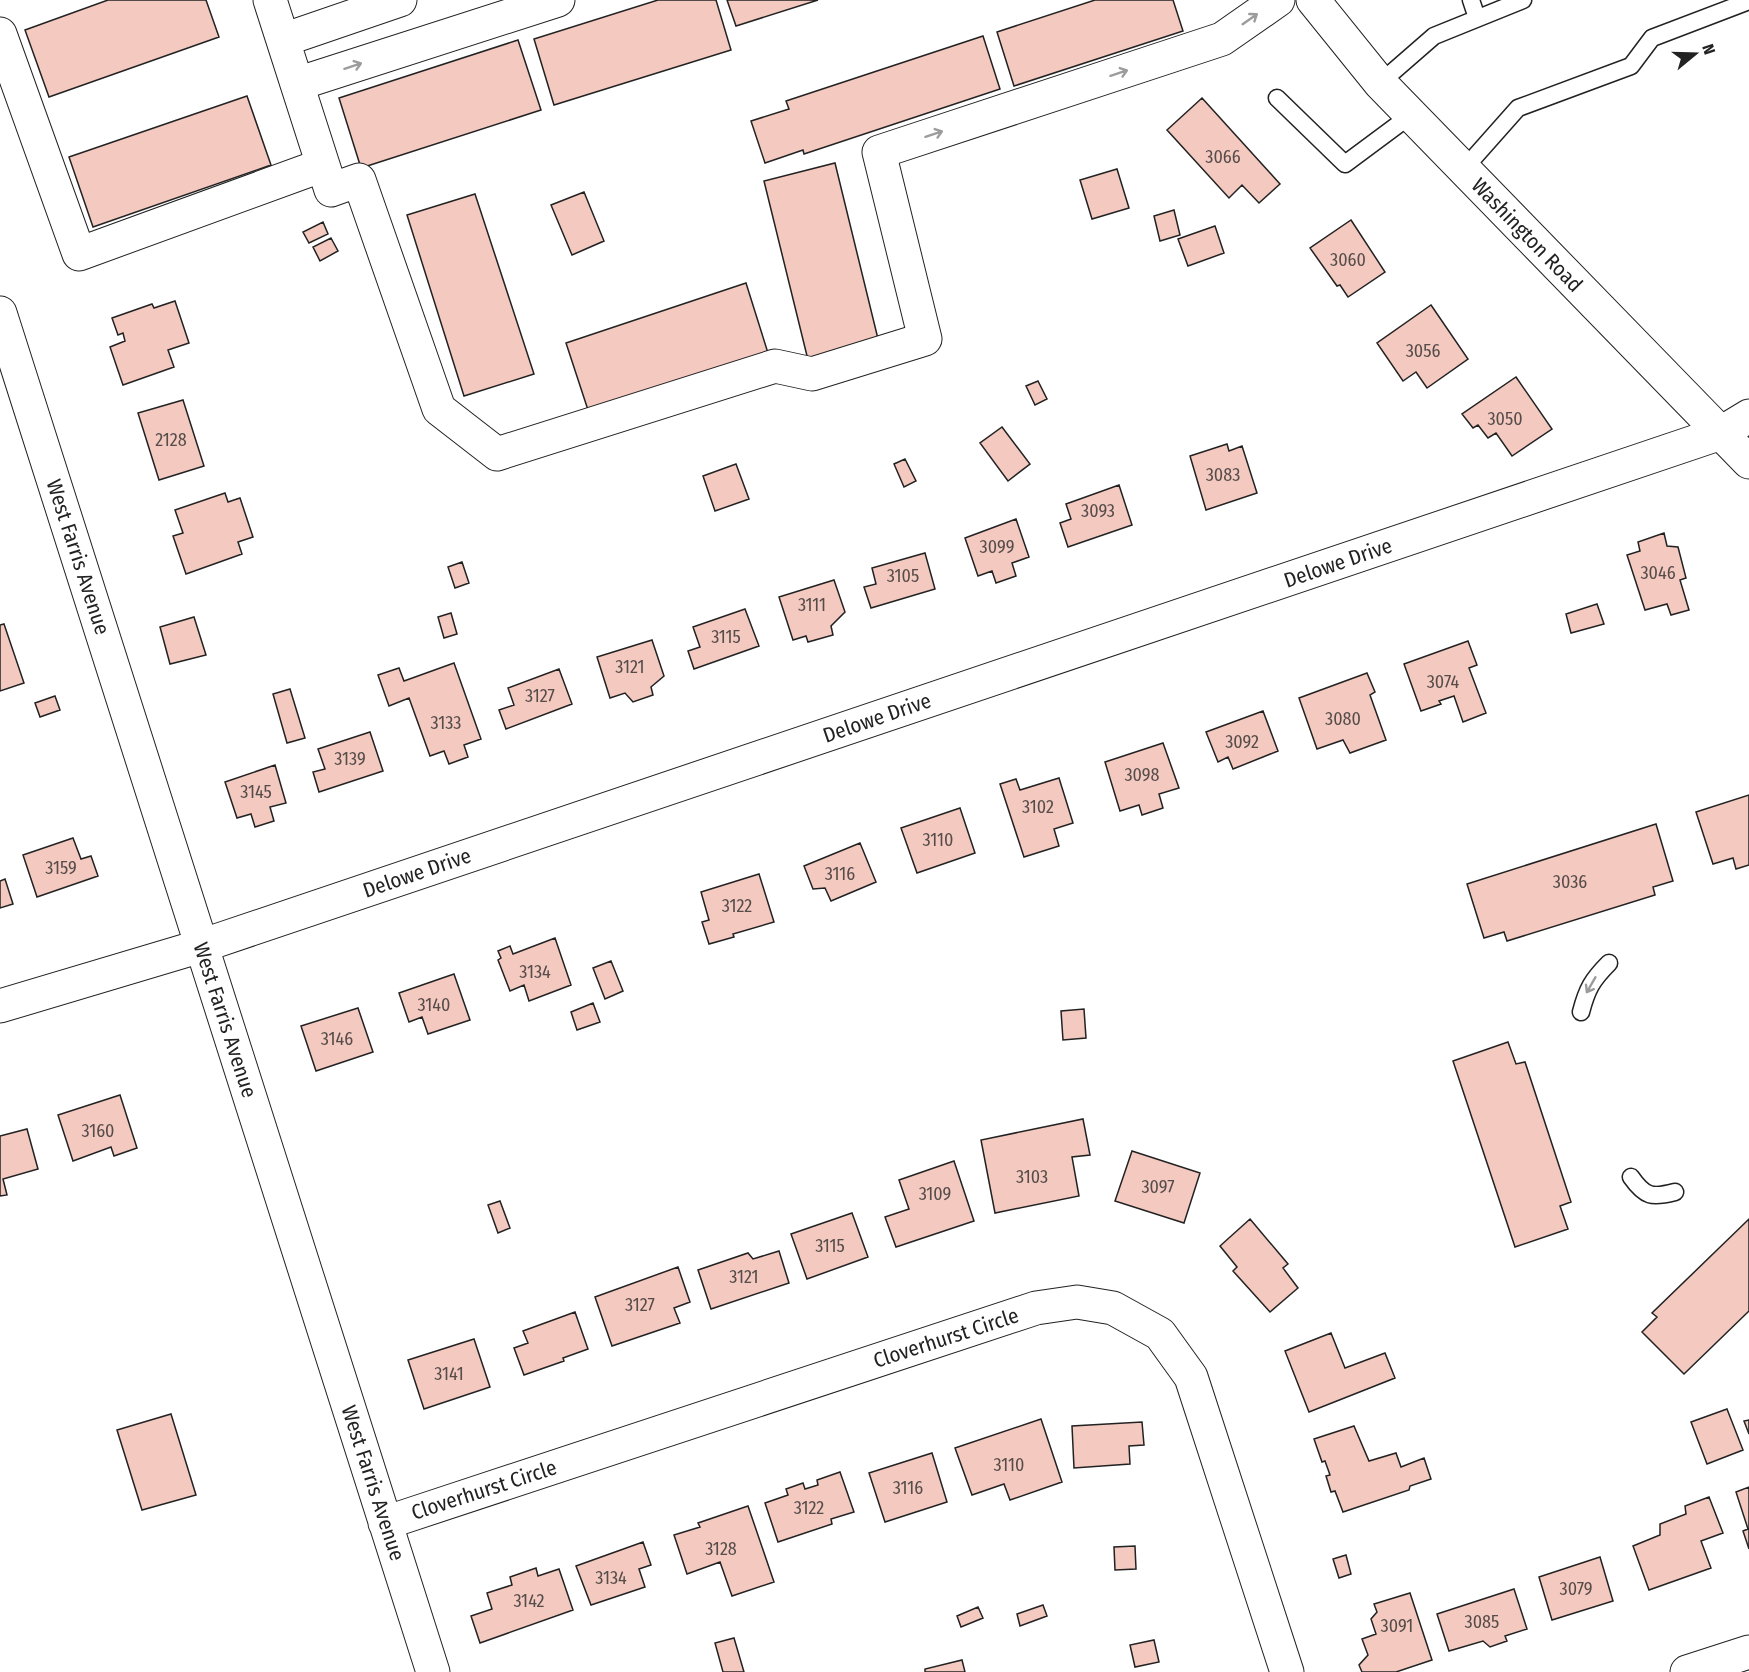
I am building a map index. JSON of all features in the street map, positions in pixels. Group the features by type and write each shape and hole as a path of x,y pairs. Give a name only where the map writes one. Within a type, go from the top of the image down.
{"street":[{"path":"270,0 331,190 359,180 439,408 497,453 775,366 812,374 925,339 879,152 1222,39 1278,0"},
{"path":"283,40 400,0"},
{"path":"297,84 558,0"},
{"name":"Washington Road","path":"1313,0 1380,83 1749,462"},
{"path":"0,34 79,254 323,165"},
{"name":"West Farris Avenue","path":"0,313 9,371 201,946 433,1672"},
{"name":"Delowe Drive","path":"0,1006 201,946 1721,433 1749,416"},
{"name":"Cloverhurst Circle","path":"385,1523 1036,1308 1077,1302 1113,1308 1160,1335 1191,1377 1287,1672"},
{"path":"1687,1672 1749,1652"}],"lane":[{"path":"1471,0 1477,18"},
{"path":"1380,83 1434,36 1523,0"},
{"path":"1463,170 1518,108 1631,66 1652,38 1749,1"},
{"path":"1277,98 1345,164 1412,115"},
{"path":"1581,1012 1586,993 1595,977 1610,963"},
{"path":"1631,1177 1641,1192 1657,1197 1675,1192"}],"building":[{"path":"108,0 206,0 219,37 49,97 25,30"},
{"path":"658,0 716,0 731,50 554,105 534,39"},
{"path":"727,0 818,0 736,26"},
{"path":"1095,0 1173,0 1183,31 1014,86 997,32"},
{"path":"983,36 1000,89 804,154 803,150 765,163 751,121 789,109 786,101"},
{"path":"518,40 541,110 361,168 339,98"},
{"path":"247,96 271,165 93,227 69,157"},
{"path":"1202,98 1280,184 1259,203 1242,185 1229,198 1167,130"},
{"path":"835,163 880,347 809,364 764,181"},
{"path":"1117,169 1129,208 1092,219 1080,180"},
{"path":"584,192 604,241 572,255 551,205"},
{"path":"475,194 534,374 464,396 407,215"},
{"path":"1174,210 1180,235 1160,241 1154,216"},
{"path":"1351,220 1385,272 1348,297 1340,285 1337,286 1310,248"},
{"path":"323,222 328,234 309,243 303,232"},
{"path":"1215,226 1224,253 1188,266 1178,239"},
{"path":"331,238 338,251 320,261 313,247"},
{"path":"746,283 768,353 589,413 566,343"},
{"path":"175,301 189,343 168,350 174,367 123,385 110,347 125,341 123,333 118,335 112,318 152,304 154,308"},
{"path":"1431,305 1468,359 1427,388 1416,372 1403,381 1377,343"},
{"path":"1516,377 1552,429 1512,456 1496,433 1488,438 1478,425 1473,428 1462,414"},
{"path":"1038,381 1047,399 1035,405 1026,386"},
{"path":"183,400 204,466 159,480 138,413"},
{"path":"1002,427 1030,464 1008,481 980,443"},
{"path":"1227,444 1229,451 1242,446 1257,493 1206,510 1190,456"},
{"path":"905,459 916,481 904,487 894,464"},
{"path":"736,464 749,499 715,511 703,476"},
{"path":"1119,485 1132,525 1068,547 1060,523 1071,519 1066,504"},
{"path":"225,493 228,502 240,498 253,537 238,542 242,554 186,574 173,536 183,533 175,510"},
{"path":"1016,519 1029,557 1012,563 1016,576 996,583 992,571 978,576 965,538"},
{"path":"1664,533 1667,546 1678,547 1686,578 1680,580 1689,610 1671,615 1667,604 1645,610 1627,555 1640,551 1638,542"},
{"path":"925,553 935,589 871,608 864,587 876,584 872,568"},
{"path":"462,562 469,583 455,588 448,567"},
{"path":"834,580 845,612 831,626 833,635 808,642 806,636 793,640 779,597"},
{"path":"1597,604 1604,624 1571,633 1566,614"},
{"path":"745,609 759,646 694,669 688,651 700,647 693,627"},
{"path":"451,613 457,634 444,638 438,617"},
{"path":"194,617 206,655 170,664 160,627"},
{"path":"4,624 24,683 0,691 0,625"},
{"path":"652,640 664,676 651,687 653,695 633,702 625,693 610,698 597,657"},
{"path":"1468,641 1477,665 1469,668 1486,713 1463,722 1454,696 1439,701 1441,704 1421,711 1404,664"},
{"path":"454,663 481,739 464,745 468,757 449,764 444,751 430,756 409,698 389,706 378,675 399,668 404,681"},
{"path":"559,669 572,704 506,729 499,710 514,705 508,688"},
{"path":"1367,673 1375,692 1370,695 1386,740 1350,753 1343,740 1317,749 1299,698"},
{"path":"290,689 305,738 287,743 273,694"},
{"path":"55,696 60,710 40,717 35,703"},
{"path":"1263,711 1278,751 1233,769 1228,757 1218,762 1206,732"},
{"path":"370,732 383,771 319,792 313,772 325,769 318,749"},
{"path":"1163,743 1179,788 1159,794 1163,808 1142,815 1139,805 1120,811 1105,762"},
{"path":"275,765 286,803 270,807 274,821 255,827 251,814 237,818 225,782"},
{"path":"1059,778 1073,823 1054,829 1059,846 1024,857 1000,784 1016,779 1020,790"},
{"path":"1749,795 1749,865 1736,869 1733,858 1713,864 1696,812"},
{"path":"960,808 975,853 917,873 901,828"},
{"path":"1656,824 1673,881 1653,887 1655,895 1507,941 1504,932 1484,938 1467,884"},
{"path":"73,838 81,859 91,856 98,876 37,897 23,855"},
{"path":"860,843 876,882 831,901 825,888 813,889 804,866"},
{"path":"759,874 774,922 709,944 702,922 709,920 701,892"},
{"path":"5,879 13,904 0,908 0,881"},
{"path":"555,938 571,985 529,1001 524,985 510,991 498,960 501,958 498,951 510,946 513,954"},
{"path":"611,961 623,991 605,999 593,968"},
{"path":"454,974 470,1020 428,1034 422,1017 409,1022 399,993"},
{"path":"593,1003 600,1022 577,1030 571,1012"},
{"path":"358,1008 373,1052 316,1071 301,1026"},
{"path":"1084,1009 1086,1038 1063,1040 1061,1011"},
{"path":"1508,1042 1516,1064 1525,1062 1571,1202 1560,1206 1568,1229 1515,1247 1453,1061"},
{"path":"120,1095 137,1148 114,1156 111,1147 73,1161 58,1115"},
{"path":"1083,1119 1090,1155 1072,1157 1079,1196 995,1213 981,1140"},
{"path":"27,1129 38,1169 3,1179 7,1195 0,1196 0,1136"},
{"path":"1132,1151 1200,1173 1184,1223 1115,1201"},
{"path":"954,1161 974,1221 896,1247 885,1217 909,1209 899,1180"},
{"path":"500,1201 510,1228 498,1233 488,1205"},
{"path":"852,1213 868,1257 807,1279 791,1234"},
{"path":"1250,1219 1288,1264 1283,1268 1298,1288 1270,1312 1233,1271 1237,1267 1220,1246"},
{"path":"1749,1219 1749,1311 1684,1374 1642,1332 1657,1317 1652,1313"},
{"path":"779,1251 789,1283 711,1309 698,1270 748,1253 753,1259"},
{"path":"678,1267 690,1302 674,1308 680,1323 612,1346 595,1297"},
{"path":"575,1312 588,1349 563,1358 564,1361 524,1375 514,1348 528,1343 523,1331"},
{"path":"1331,1333 1345,1368 1385,1353 1395,1378 1309,1412 1285,1351"},
{"path":"474,1339 490,1387 424,1409 408,1360"},
{"path":"1727,1409 1743,1450 1707,1464 1691,1422"},
{"path":"171,1414 196,1495 142,1510 117,1430"},
{"path":"1041,1419 1062,1482 1010,1500 1004,1484 972,1495 955,1448"},
{"path":"1749,1420 1749,1434 1744,1421"},
{"path":"1142,1422 1144,1445 1129,1446 1130,1464 1074,1468 1072,1426"},
{"path":"1354,1426 1369,1461 1396,1453 1401,1467 1424,1458 1431,1479 1410,1486 1409,1490 1343,1512 1335,1491 1331,1492 1326,1476 1330,1475 1325,1461 1322,1462 1314,1439"},
{"path":"932,1453 947,1502 885,1522 869,1473"},
{"path":"840,1472 854,1512 831,1519 832,1524 778,1542 765,1503 788,1495 786,1489 803,1483 805,1489 818,1485 817,1480"},
{"path":"1749,1487 1749,1549 1743,1531 1748,1529 1736,1492"},
{"path":"1709,1497 1723,1533 1701,1541 1711,1568 1649,1590 1633,1546 1660,1535 1660,1524 1686,1514 1685,1506"},
{"path":"748,1506 774,1582 732,1596 720,1562 687,1574 674,1535 700,1527 698,1523"},
{"path":"643,1542 651,1565 639,1569 645,1587 591,1605 576,1566"},
{"path":"1135,1546 1136,1569 1115,1570 1114,1547"},
{"path":"1346,1555 1351,1574 1339,1578 1333,1559"},
{"path":"1600,1557 1613,1601 1552,1620 1539,1577"},
{"path":"536,1568 538,1576 559,1569 573,1610 480,1643 471,1616 492,1609 487,1593 512,1585 510,1577"},
{"path":"1514,1589 1527,1629 1505,1636 1507,1641 1490,1647 1483,1641 1449,1651 1437,1614"},
{"path":"1410,1593 1432,1660 1396,1672 1362,1672 1359,1665 1368,1655 1362,1639 1376,1634 1371,1619 1377,1612 1374,1604"},
{"path":"1043,1605 1047,1616 1020,1626 1017,1614"},
{"path":"978,1607 983,1618 961,1627 957,1616"},
{"path":"734,1638 744,1672 723,1672 715,1643"},
{"path":"1154,1640 1159,1662 1135,1667 1130,1645"},
{"path":"962,1660 965,1672 925,1672 925,1669"}]}
